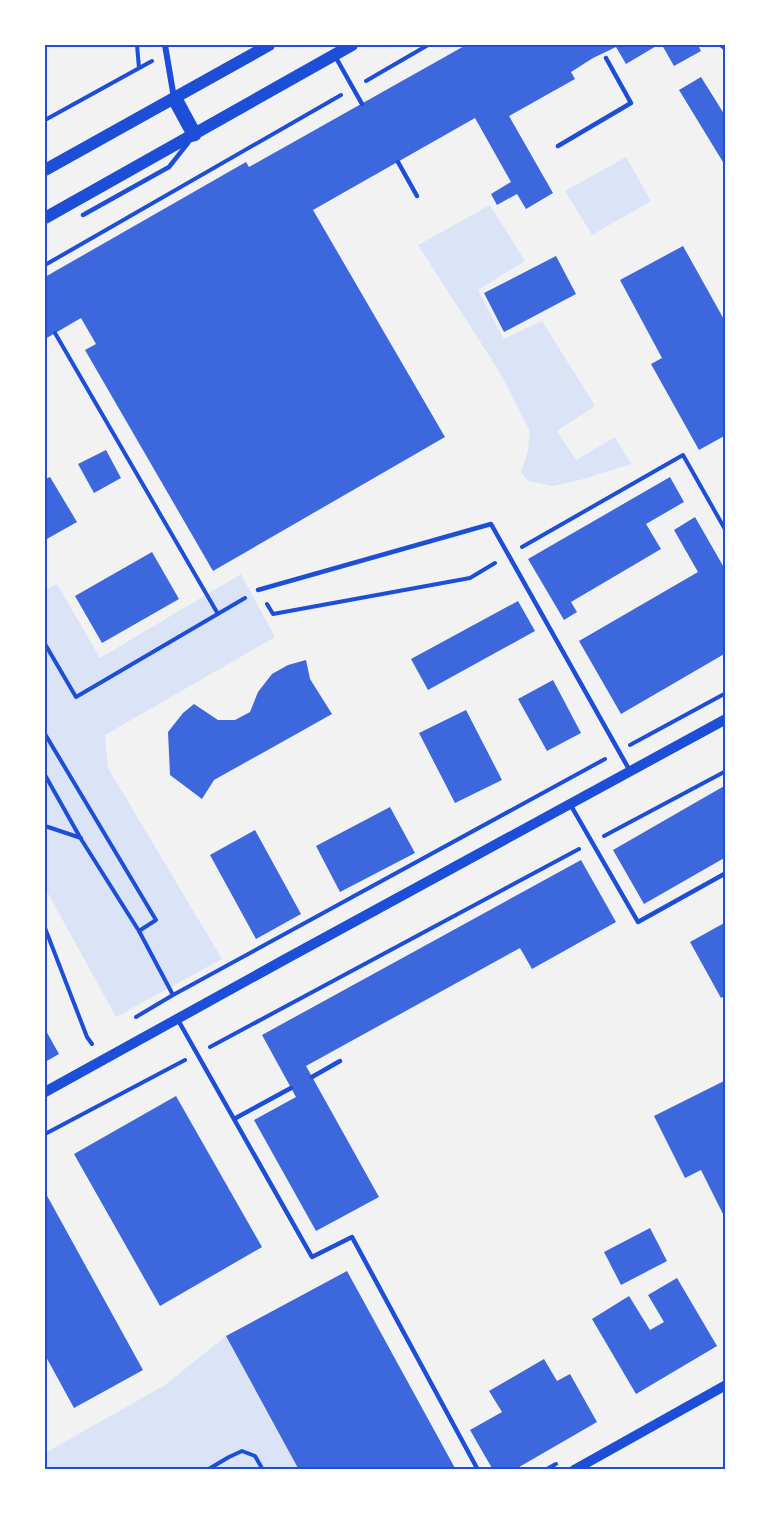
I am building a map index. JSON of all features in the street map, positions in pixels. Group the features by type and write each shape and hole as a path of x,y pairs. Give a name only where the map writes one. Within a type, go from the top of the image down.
{"main road":[{"path":"45,170 269,45"},
{"path":"45,218 352,45"},
{"path":"175,99 194,134"}],"street":[{"path":"166,49 175,99"},
{"path":"45,1092 726,719"},
{"path":"574,1470 726,1385"}],"lane":[{"path":"721,45 726,49"},
{"path":"334,55 362,104"},
{"path":"558,146 631,103 606,58"},
{"path":"83,215 169,167 194,134"},
{"path":"398,162 417,196"},
{"path":"258,590 491,524 630,771"},
{"path":"570,804 638,922 726,873"},
{"path":"177,1019 312,1257 352,1237 478,1470"},
{"path":"312,1077 340,1061"},
{"path":"234,1119 291,1088"}],"path":[{"path":"137,45 139,68"},
{"path":"45,265 428,45"},
{"path":"45,120 139,68 166,49"},
{"path":"56,333 218,614"},
{"path":"45,644 76,697 258,590"},
{"path":"133,1020 173,995 726,693"},
{"path":"45,734 156,920 139,931"},
{"path":"45,1134 726,771"},
{"path":"45,775 81,839 139,931 173,995"},
{"path":"45,826 81,839"},
{"path":"45,928 87,1037 92,1044"},
{"path":"83,1050 102,1038"},
{"path":"209,1469 229,1456 242,1451 255,1456 263,1470"}],"shaded area":[{"path":"626,157 651,201 592,235 565,191"},
{"path":"490,205 525,261 478,290 504,339 542,321 595,406 557,431 576,460 615,437 631,464 553,486 528,481 521,473 528,450 530,431 499,371 418,245"},
{"path":"241,574 275,637 105,735 108,768 222,959 116,1017 45,888 45,590 57,584 100,658"},
{"path":"226,1336 299,1470 45,1470 45,1453 165,1385"}],"building":[{"path":"466,45 658,45 626,64 616,47 571,72 575,79 509,116 553,193 526,209 517,194 497,205 491,194 511,182 475,118 313,210 445,437 213,571 85,350 96,344 81,318 45,339 45,277 246,162 249,167"},
{"path":"662,45 698,45 701,51 674,66"},
{"path":"701,77 726,117 726,167 679,90"},
{"path":"683,246 726,323 726,435 699,450 651,364 662,358 620,280"},
{"path":"556,256 576,294 504,332 484,293"},
{"path":"106,450 121,478 94,493 78,464"},
{"path":"50,477 77,522 45,540 45,479"},
{"path":"670,477 684,502 646,524 661,549 571,602 577,612 564,620 528,559"},
{"path":"695,517 726,571 726,653 621,714 579,641 698,572 674,530"},
{"path":"152,552 179,599 102,643 75,596"},
{"path":"518,601 535,631 428,690 411,659"},
{"path":"306,660 310,679 332,714 214,780 202,799 170,775 168,732 183,713 194,704 218,720 235,720 250,712 258,692 272,674 288,665"},
{"path":"553,680 581,733 547,751 518,699"},
{"path":"466,710 502,780 455,803 419,733"},
{"path":"726,785 726,857 644,904 613,850"},
{"path":"390,807 415,853 340,892 316,846"},
{"path":"255,830 301,914 256,939 210,855"},
{"path":"581,860 616,922 532,969 520,948 306,1066 379,1197 316,1231 254,1120 296,1097 262,1035"},
{"path":"726,922 726,995 721,998 690,942"},
{"path":"45,1029 59,1054 45,1062"},
{"path":"726,1080 726,1220 701,1170 685,1178 654,1116"},
{"path":"176,1096 262,1247 160,1306 74,1154"},
{"path":"45,1192 143,1370 74,1408 45,1355"},
{"path":"650,1228 667,1261 621,1285 604,1252"},
{"path":"347,1271 456,1470 299,1470 226,1336"},
{"path":"677,1278 717,1346 636,1394 592,1319 629,1296 650,1330 664,1322 648,1295"},
{"path":"544,1359 557,1381 570,1374 597,1422 514,1470 493,1470 470,1430 502,1412 489,1391"}]}
